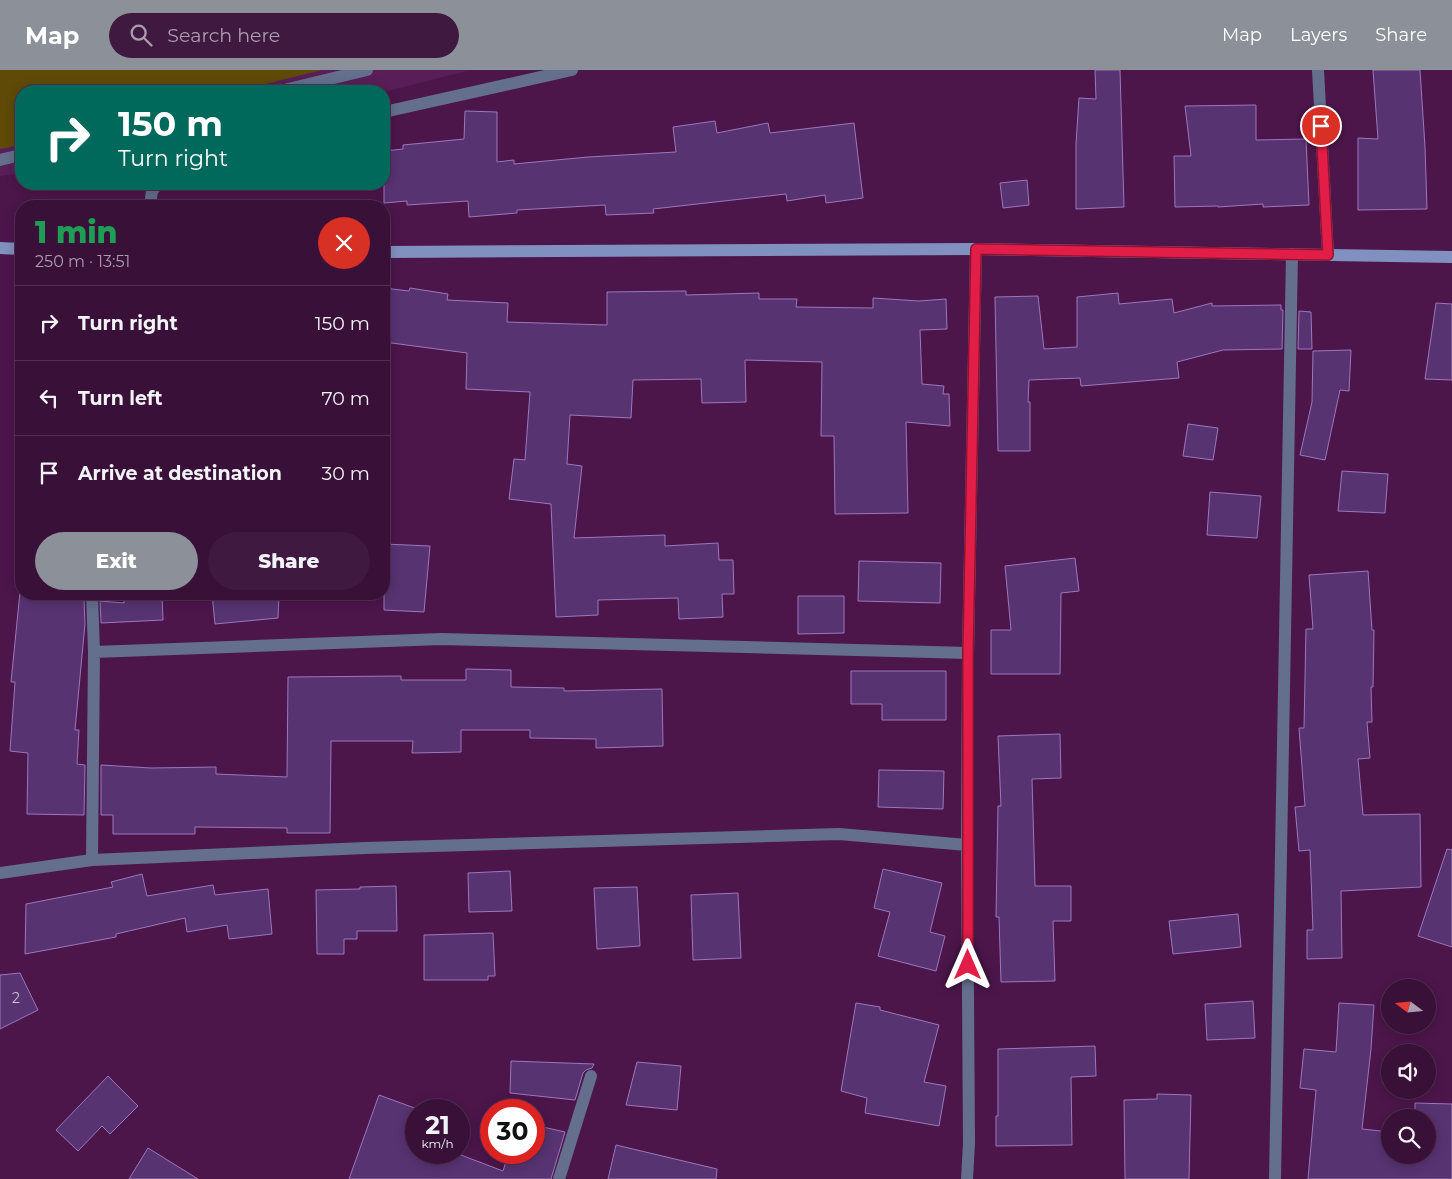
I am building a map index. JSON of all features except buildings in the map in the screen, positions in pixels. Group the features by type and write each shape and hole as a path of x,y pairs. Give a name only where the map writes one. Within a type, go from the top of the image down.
{"street":[{"path":"305,85 367,70"},
{"path":"390,111 572,70"},
{"path":"1318,70 1328,255"},
{"path":"0,160 15,156"},
{"path":"0,248 15,249"},
{"path":"390,252 976,249 1452,257"},
{"path":"967,1179 969,1144 968,653 976,249"},
{"path":"1275,1179 1292,254"},
{"path":"92,600 94,652 92,860"},
{"path":"94,652 441,638 968,653"},
{"path":"0,873 92,860 365,848 839,834 967,846"},
{"path":"559,1179 591,1076"}],"shaded area":[{"path":"0,70 470,70 390,90 390,85 15,85 15,174 0,176"},
{"path":"0,70 322,70 261,85 15,85 15,146 0,149"}],"route":[{"path":"968,965 968,653 976,249 1328,255 1321,126"}]}
